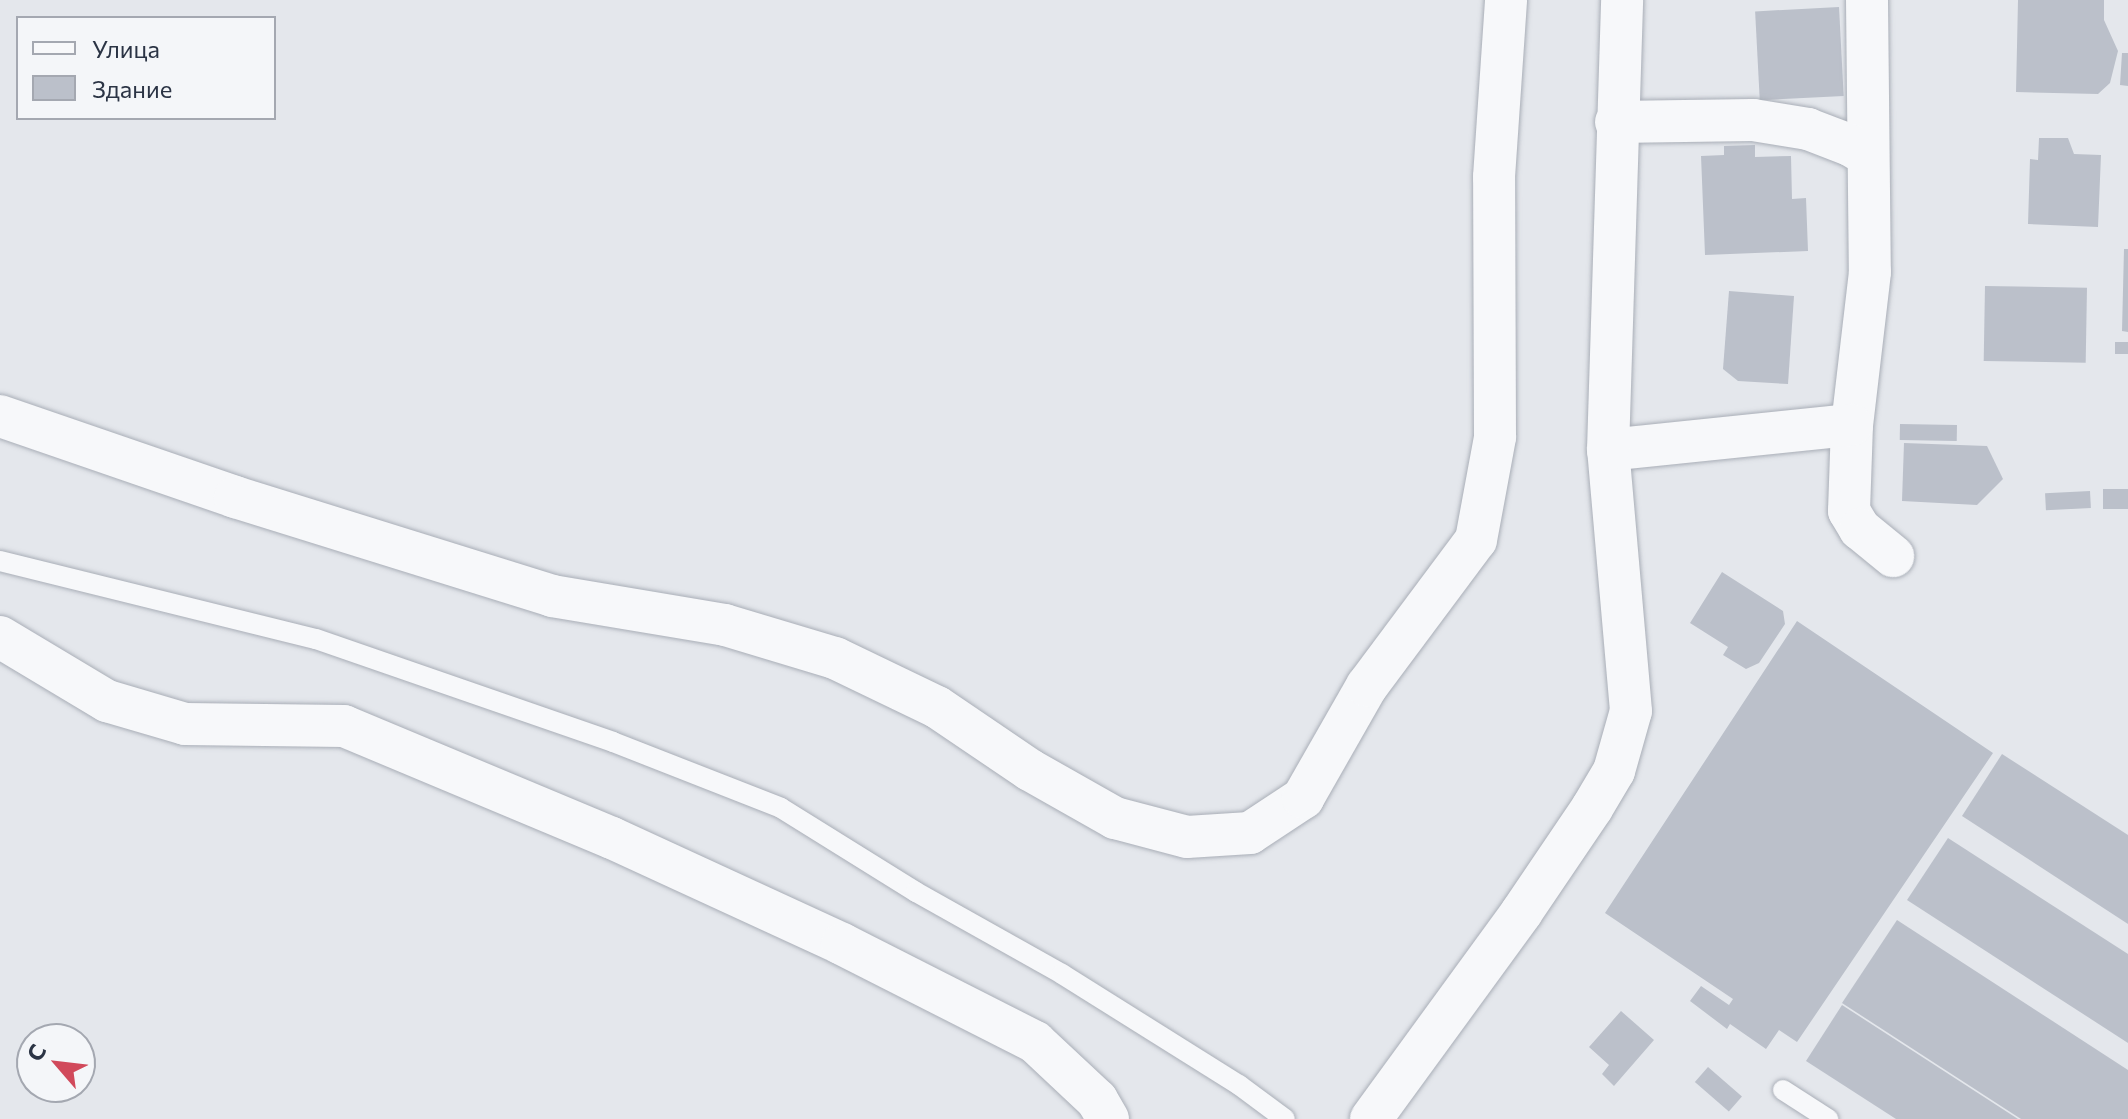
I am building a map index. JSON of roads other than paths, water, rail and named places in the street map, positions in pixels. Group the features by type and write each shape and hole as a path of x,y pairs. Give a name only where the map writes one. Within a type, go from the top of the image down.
{"street":[{"path":"0,416 235,497 552,596 725,625 835,658 937,707 1030,770 1115,818 1187,837 1250,833 1303,798 1367,686 1476,540 1495,437 1494,177 1506,0"},
{"path":"1371,1119 1548,874 1614,771 1631,711 1608,450 1622,0"},
{"path":"1867,0 1870,272 1852,425 1849,511 1860,529 1893,556"},
{"path":"1616,122 1753,120 1808,129 1850,145 1868,156"},
{"path":"1608,450 1852,425"},
{"path":"0,637 107,701 185,724 344,726 612,838 842,944 1035,1042 1097,1100 1108,1119"}],"lane":[{"path":"0,561 316,639 613,742 781,808 916,892 1062,974 1239,1085 1285,1119"},
{"path":"1783,1090 1828,1119"}]}
